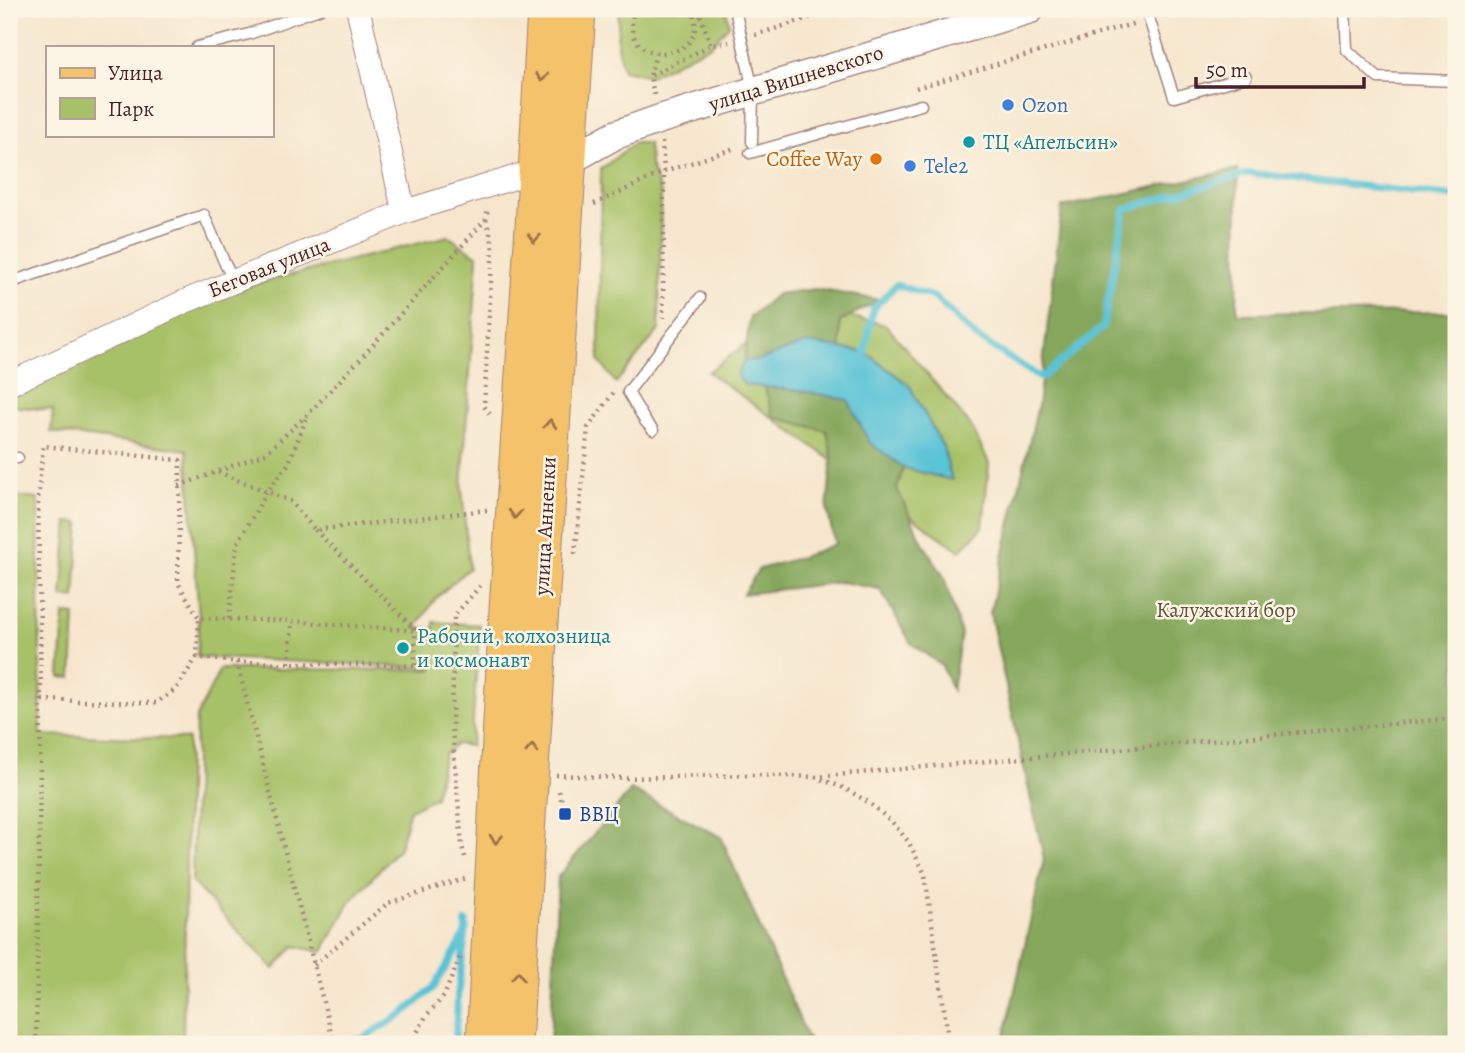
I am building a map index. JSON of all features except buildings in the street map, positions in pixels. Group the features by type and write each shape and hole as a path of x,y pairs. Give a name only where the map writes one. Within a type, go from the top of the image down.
{"main road":[{"name":"улица Анненки","path":"513,1044 562,232 553,166 545,9"},
{"name":"улица Анненки","path":"485,1044 508,610 553,166 577,9"}],"street":[{"path":"358,9 404,212"},
{"name":"улица Вишневского","path":"553,166 615,135 660,119 1030,9"},
{"name":"Беговая улица","path":"9,384 186,301 404,212 553,166"}],"lane":[{"path":"201,46 249,34 319,9"},
{"path":"735,9 753,90 751,148 920,105"},
{"path":"1345,9 1347,50 1378,78 1456,81"},
{"path":"1147,14 1174,97 1246,77"},
{"path":"9,283 204,215 235,282"},
{"path":"653,430 628,392 700,298"}],"path":[{"path":"635,9 631,21 632,32 638,42 656,54 667,55 687,44 695,24 691,9"},
{"path":"698,9 710,45"},
{"path":"650,76 710,45 741,40 832,9"},
{"path":"907,91 1147,14 1199,9"},
{"path":"656,54 650,76 660,119 664,172"},
{"path":"591,206 664,172 751,148"},
{"path":"492,418 484,406 493,244 486,219 493,184"},
{"path":"180,486 266,453 307,415 364,355 486,219"},
{"path":"229,619 237,544 267,492 289,463 307,415"},
{"path":"36,1044 41,700 38,499 43,446 180,460 178,583 199,618 197,657 176,689 156,703 41,700"},
{"path":"217,471 290,502 415,629 415,666"},
{"path":"315,530 487,510"},
{"path":"468,867 462,846 452,728 454,616 488,576"},
{"path":"199,618 292,621 431,632"},
{"path":"289,663 292,621"},
{"path":"197,657 237,662 428,666"},
{"path":"237,662 334,1044"},
{"path":"565,814 554,775 627,778 754,775 816,777 1456,718"},
{"path":"816,777 844,788 868,802 892,822 908,841 925,874 949,1044"},
{"path":"314,965 388,903 471,878"},
{"path":"411,1044 426,1016 444,996 463,951"}],"green space":[{"path":"619,9 726,9 729,25 711,45 650,76 623,70 617,46"},
{"path":"634,143 648,143 650,165 661,193 659,330 616,383 599,361 601,169"},
{"name":"Калужский бор","path":"1238,169 1237,314 1456,312 1456,1044 1003,1044 1044,859 990,613 1038,405 1062,207"},
{"path":"448,236 478,256 462,488 469,568 435,599 416,628 434,629 434,622 480,625 471,746 456,744 444,755 435,797 410,810 399,848 351,901 322,952 294,946 274,969 192,882 196,718 220,669 433,670 434,656 432,668 197,657 199,618 187,450 51,432 53,410 9,406 9,399 186,301"},
{"path":"816,289 880,300 840,321 841,362 918,421 897,489 923,543 944,577 961,634 952,690 942,666 911,643 880,589 841,582 743,594 759,569 835,544 827,509 832,458 827,431 773,417 765,388 744,361 750,317 777,294"},
{"path":"784,301 886,325 971,426 989,463 983,527 960,551 708,372 746,344"},
{"path":"9,495 38,499 41,735 188,739 183,1044 9,1044"},
{"path":"68,522 80,523 75,598 62,597"},
{"path":"64,614 75,615 72,678 60,677"},
{"path":"631,790 721,837 810,1044 550,1044 558,877"}],"water":[{"path":"806,343 865,352 909,385 943,447 952,480 904,468 869,442 848,400 803,391 745,385 737,376 744,361 759,360"}],"waterway":[{"path":"865,352 873,309 896,285 934,297 975,336 1041,378 1103,327 1125,209 1249,173 1456,197"},
{"path":"339,1044 364,1038 404,1013 434,987 461,942 466,922"},
{"path":"455,1044 465,937"}],"place":[{"name":"Ozon","path":"1008,105"},
{"name":"ТЦ «Апельсин»","path":"969,142"},
{"name":"Coffee Way","path":"876,159"},
{"name":"Tele2","path":"910,166"},
{"name":"Рабочий, колхозница и космонавт","path":"403,648"},
{"name":"ВВЦ","path":"565,814"}]}
